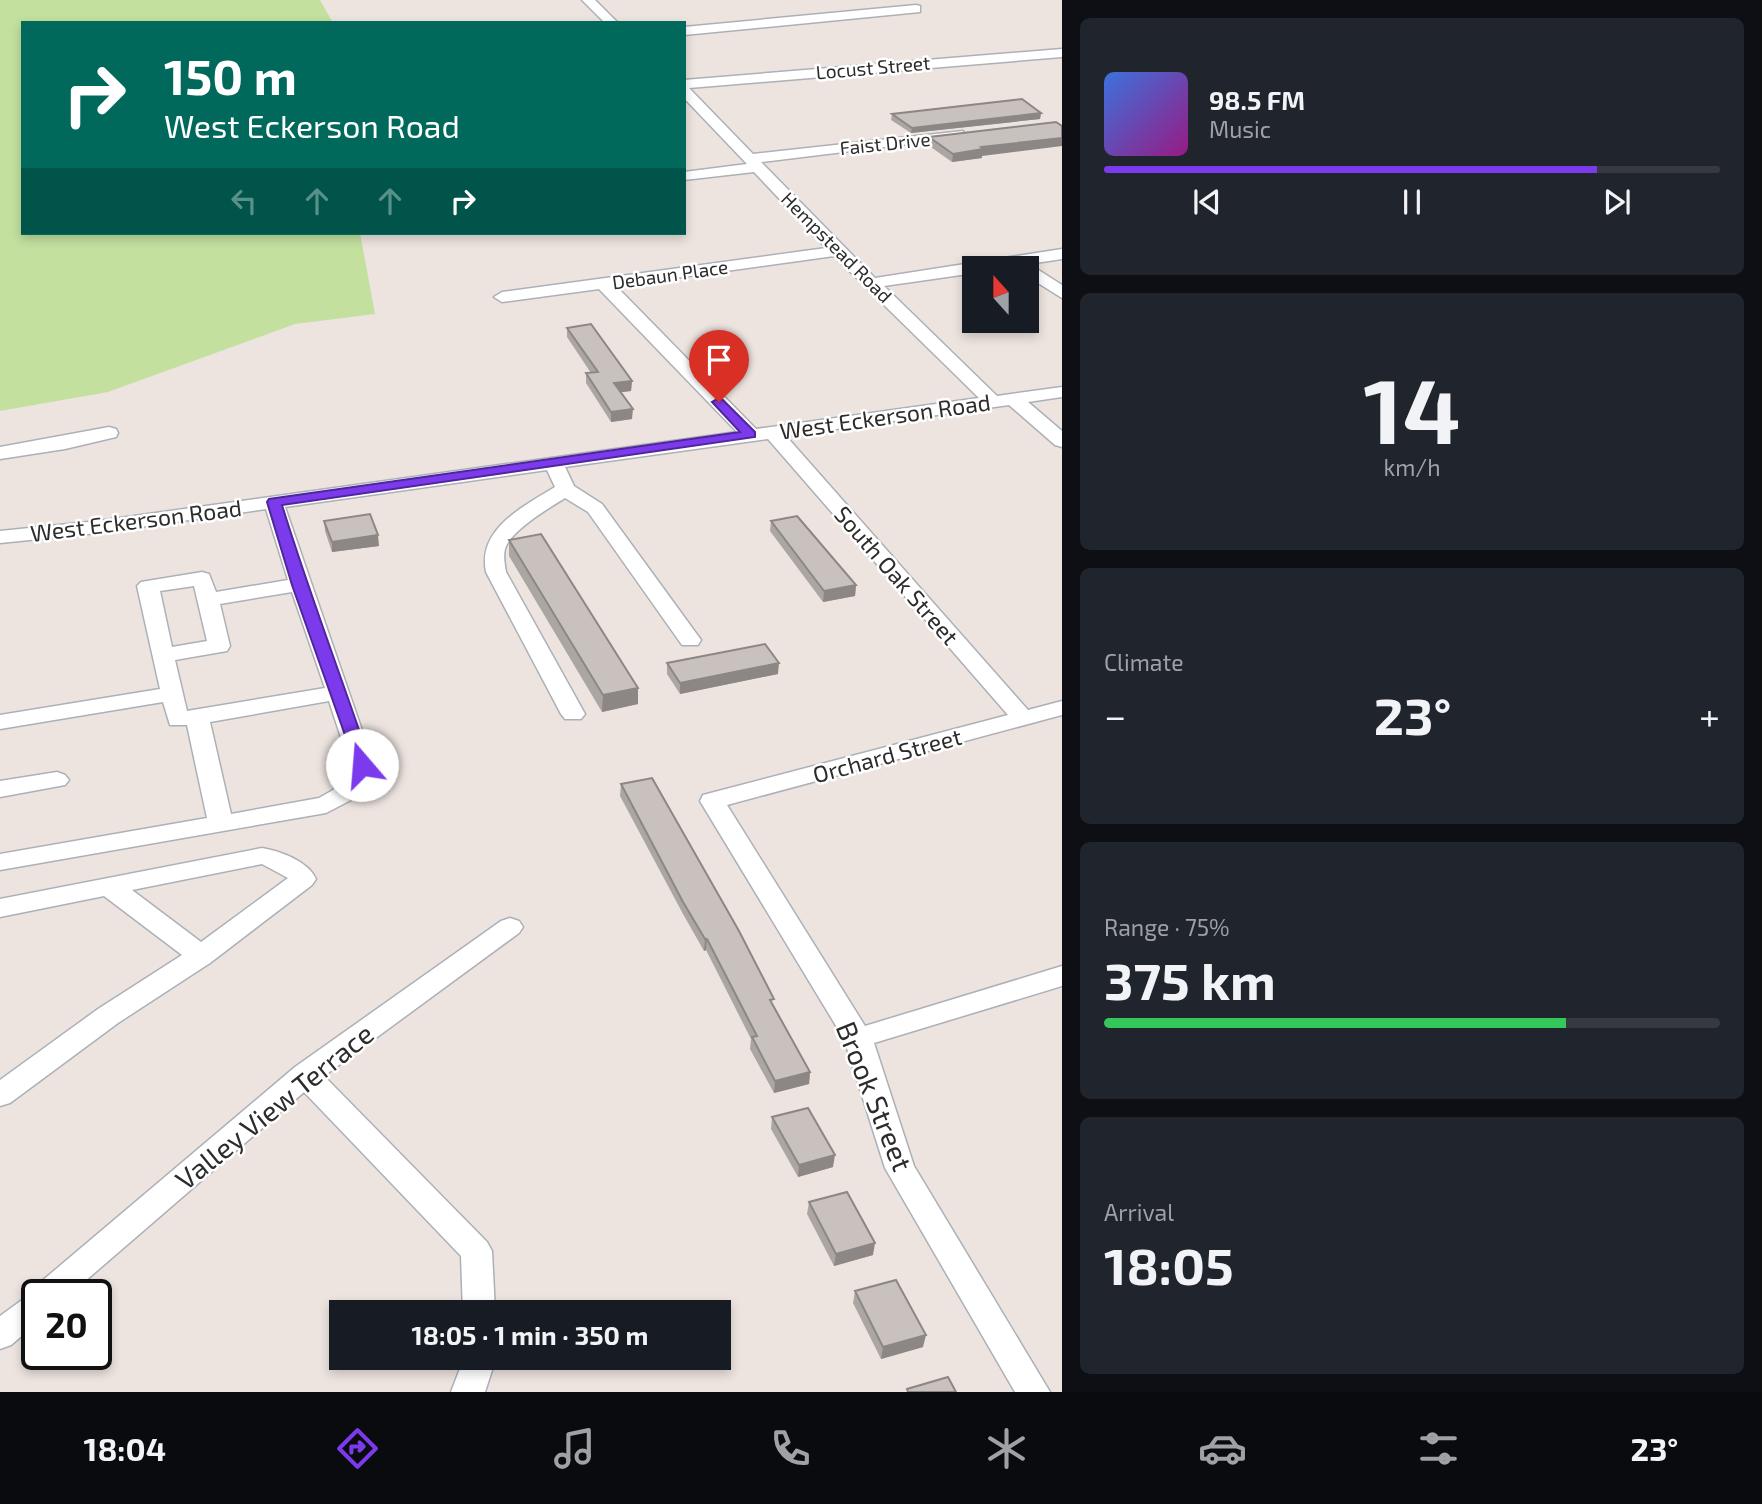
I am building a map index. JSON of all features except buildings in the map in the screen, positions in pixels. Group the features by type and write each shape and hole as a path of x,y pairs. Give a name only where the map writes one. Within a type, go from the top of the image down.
{"street":[{"path":"588,0 610,21"},
{"path":"686,31 916,9"},
{"name":"Locust Street","path":"686,84 1062,53"},
{"name":"Hempstead Road","path":"686,92 838,251 993,402"},
{"name":"Faist Drive","path":"686,176 754,163 979,132"},
{"name":"Debaun Place","path":"502,297 838,251"},
{"path":"1040,259 1062,254"},
{"path":"873,283 962,270"},
{"path":"1040,277 1062,293"},
{"name":"South Oak Street","path":"603,283 761,433 1024,719"},
{"name":"West Eckerson Road","path":"0,537 98,527 1062,392"},
{"path":"1013,399 1062,441"},
{"path":"0,453 108,433"},
{"path":"553,463 566,489 595,508 690,640"},
{"path":"566,489 536,508 497,542 493,558 496,572 573,714"},
{"path":"0,862 326,805 341,795 362,765 339,692 299,585 274,502"},
{"path":"163,655 219,646 202,578 148,586 163,655 178,720 339,692"},
{"path":"208,600 299,585"},
{"path":"0,722 172,694"},
{"name":"Orchard Street","path":"712,801 1062,708"},
{"path":"197,717 221,823"},
{"path":"0,789 57,780"},
{"name":"Brook Street","path":"712,801 858,1038 900,1168 1033,1392"},
{"path":"0,908 262,856 301,874 303,879 201,956 108,1016 0,1095"},
{"path":"109,886 201,956"},
{"name":"Valley View Terrace","path":"66,1279 304,1075 510,928"},
{"path":"858,1038 1062,976"},
{"path":"304,1075 476,1251 478,1300"},
{"path":"0,1335 21,1317"},
{"path":"468,1392 476,1370"}],"green space":[{"path":"0,0 320,0 332,21 21,21 21,235 360,235 375,314 295,324 108,392 0,411"}],"route":[{"path":"362,765 299,585 274,502 750,434 719,402"}]}
